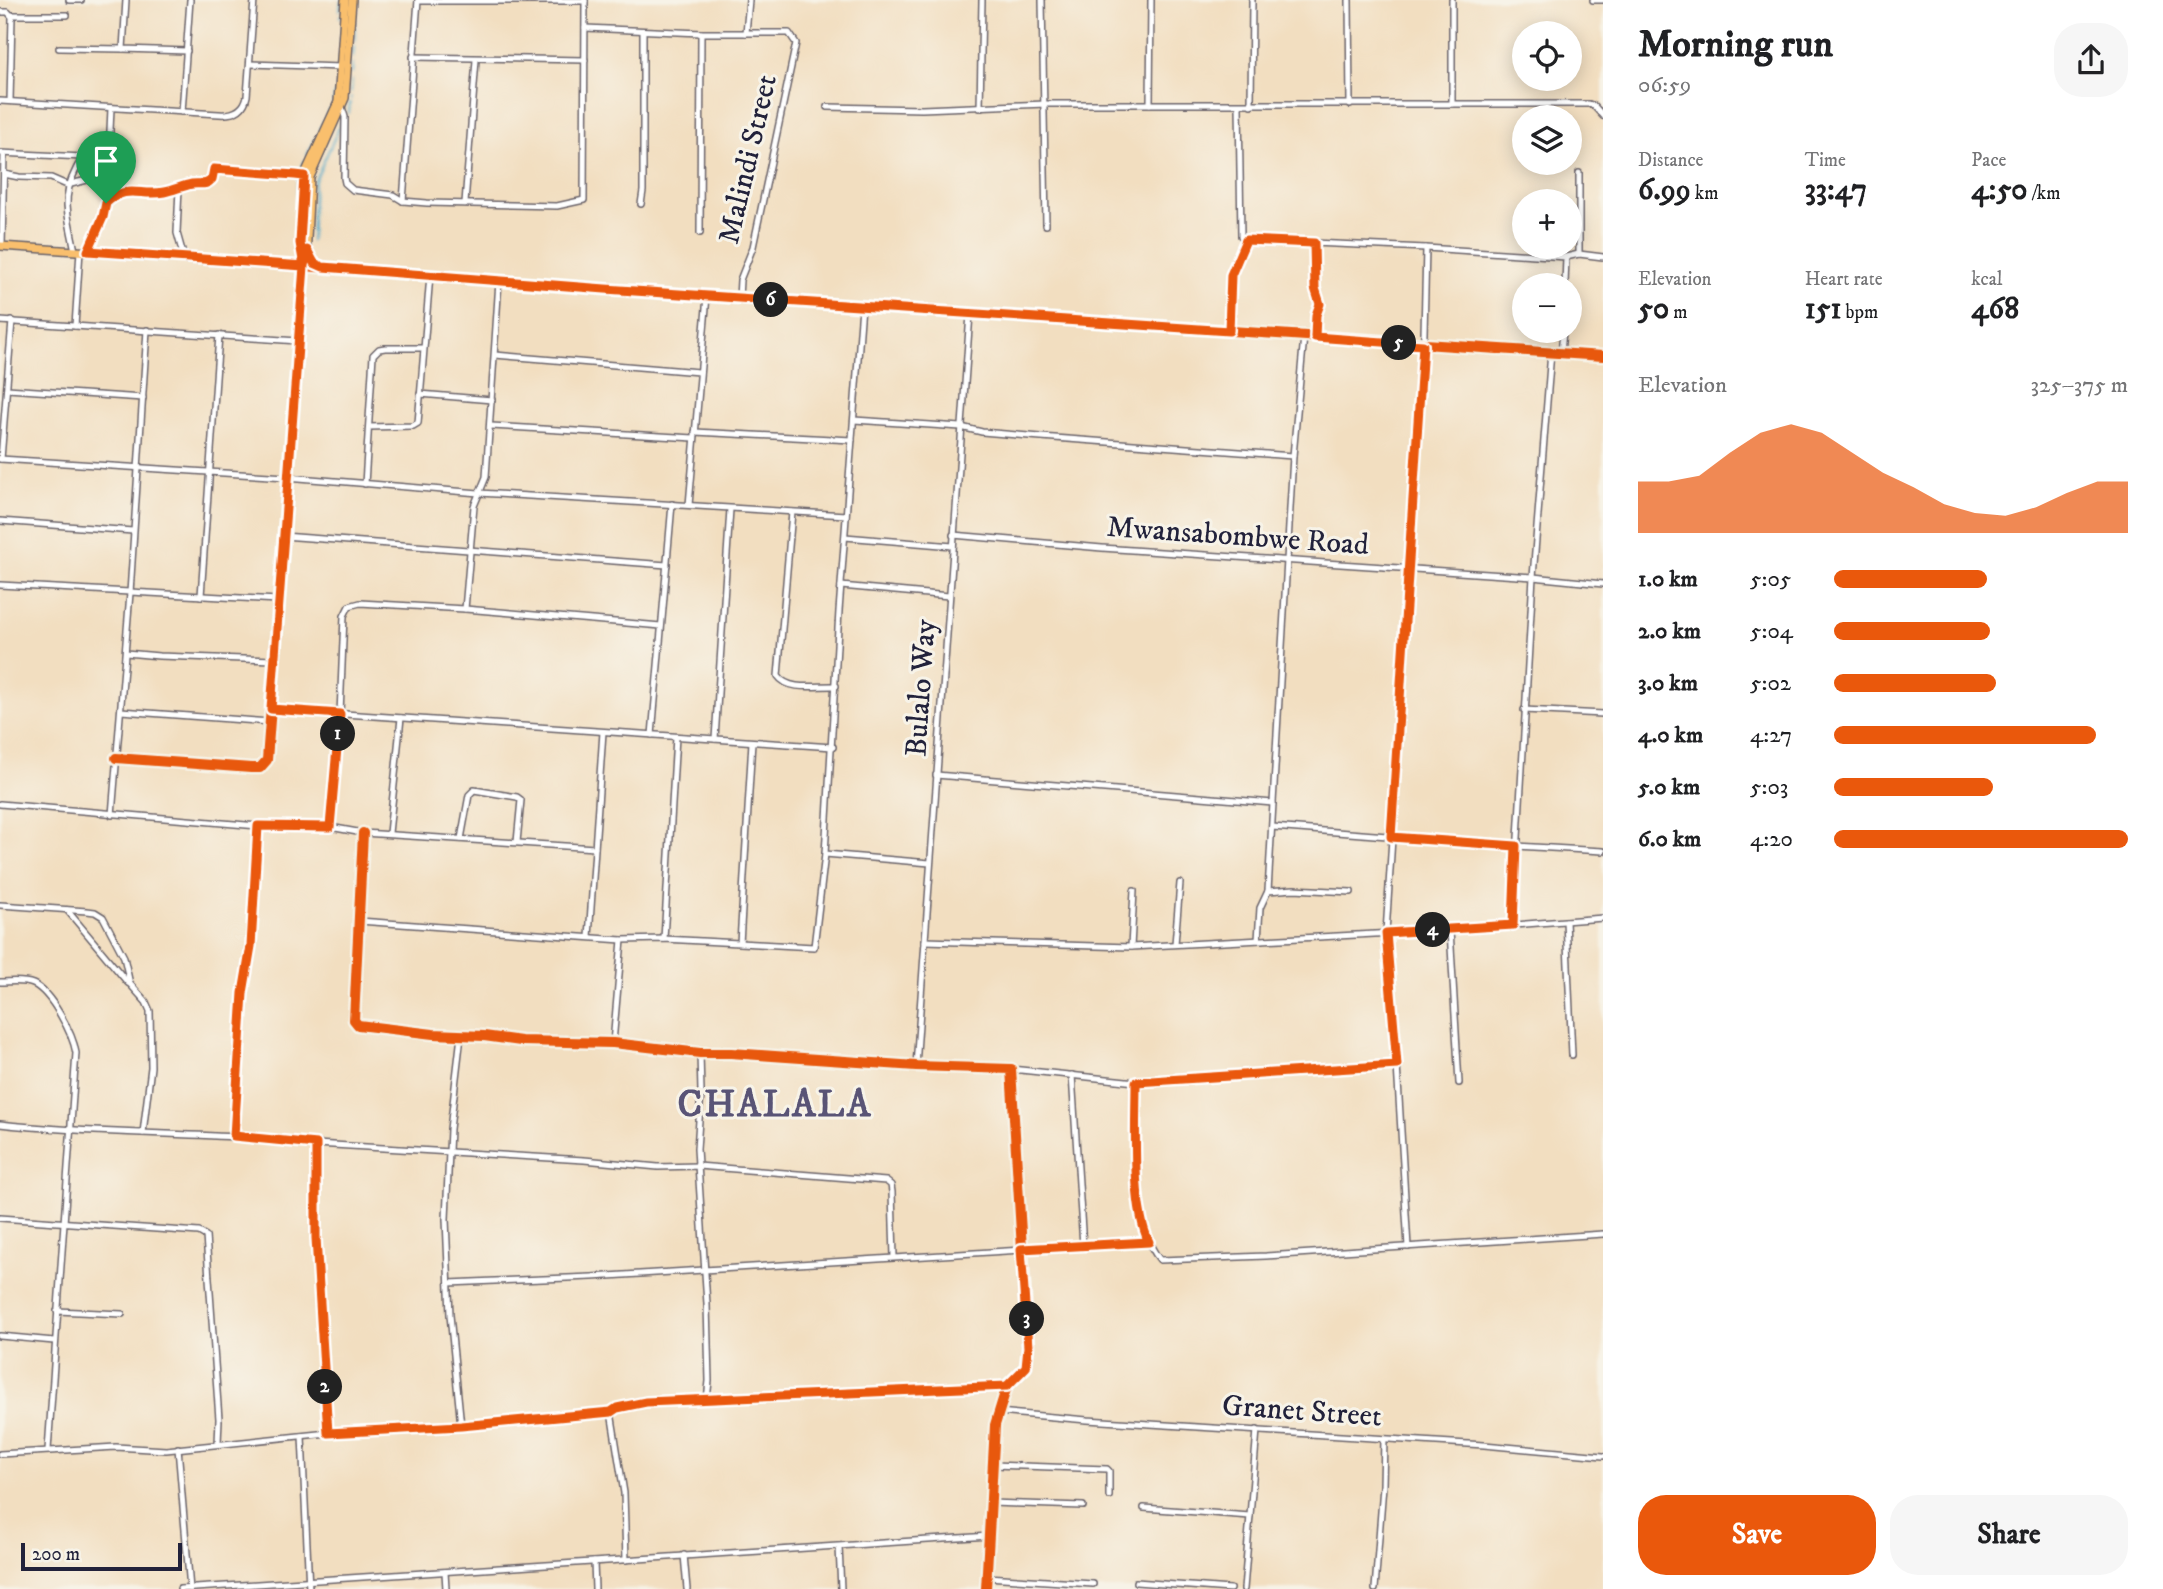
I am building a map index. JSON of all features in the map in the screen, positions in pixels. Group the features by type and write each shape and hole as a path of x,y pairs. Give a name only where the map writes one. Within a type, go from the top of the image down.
{"main road":[{"path":"286,265 297,257 300,243 304,176 340,104 345,0"},
{"path":"304,266 310,177 340,104 349,68 352,0"},
{"path":"300,243 304,266"},
{"path":"1,246 304,266"},
{"path":"307,250 314,263 323,267"}],"street":[{"path":"69,1 81,0"},
{"path":"123,49 126,0"},
{"path":"182,112 190,0"},
{"path":"0,101 228,114 241,109 247,96 254,0"},
{"path":"585,28 746,33 748,0"},
{"path":"981,108 982,0"},
{"path":"1042,0 1046,225"},
{"path":"1150,104 1151,0"},
{"path":"1251,105 1252,0"},
{"path":"1349,0 1350,105"},
{"path":"1452,0 1452,104"},
{"path":"1593,0 1603,0"},
{"path":"340,104 345,117 345,183 354,190 393,195 403,201 484,206 556,206 584,200 585,1 418,1 403,201"},
{"path":"0,12 8,12 11,15 67,15"},
{"path":"10,102 11,15"},
{"path":"641,204 643,31"},
{"path":"700,233 701,33"},
{"name":"Malindi Street","path":"739,298 740,280 753,247 796,43 789,33 746,33"},
{"path":"59,48 187,51"},
{"path":"413,57 585,60"},
{"path":"465,203 476,60"},
{"path":"250,64 342,67"},
{"path":"827,107 981,108 1045,104 1589,104 1603,116"},
{"path":"1239,105 1241,236 1246,240 1512,253"},
{"path":"81,251 103,217 106,203 105,174 111,108"},
{"path":"1,246 4,174 2,154 83,157 109,153"},
{"path":"75,326 81,251 68,212 67,184 83,157"},
{"path":"106,203 127,191 161,193 210,183 214,169 304,176"},
{"path":"4,174 51,178 67,184 98,180 106,191"},
{"path":"179,188 177,233 184,258"},
{"path":"1229,331 1231,275 1246,240"},
{"path":"1314,243 1315,288 1320,304 1316,315 1315,337"},
{"path":"1408,1247 1386,933 1423,345 1426,247"},
{"path":"1582,254 1603,257"},
{"path":"116,758 260,768 267,760 304,266 1603,356"},
{"path":"369,428 417,425 430,275"},
{"path":"465,609 474,506 486,481 499,281"},
{"path":"690,505 707,296"},
{"path":"359,921 622,940 664,939 814,947 825,855 841,586 862,306"},
{"name":"Bulalo Way","path":"916,1066 970,314"},
{"path":"0,321 298,341"},
{"path":"12,321 1,459 287,477 479,493 846,515"},
{"path":"112,815 126,653 147,330"},
{"path":"201,596 219,335"},
{"path":"1258,940 1260,908 1268,891 1293,456 1304,336"},
{"path":"1561,353 1562,343"},
{"path":"365,484 372,360 375,352 385,348 423,348"},
{"path":"1513,925 1524,710 1551,352"},
{"path":"495,355 699,372"},
{"path":"7,389 143,398"},
{"path":"420,394 492,400"},
{"path":"853,420 1293,456"},
{"path":"491,426 852,440"},
{"path":"652,735 671,504"},
{"path":"715,739 730,509"},
{"path":"792,512 778,676 782,682 791,685 836,686"},
{"path":"0,521 133,531"},
{"name":"Mwansabombwe Road","path":"953,535 1603,584"},
{"path":"283,536 667,565"},
{"path":"845,537 953,546"},
{"path":"0,585 278,600"},
{"path":"841,586 949,596"},
{"path":"330,827 340,714 344,616 349,606 360,603 465,609 662,626"},
{"path":"126,653 274,660"},
{"path":"271,709 832,747"},
{"path":"1524,710 1603,714"},
{"path":"121,711 270,722"},
{"path":"389,833 401,718"},
{"path":"589,937 603,732"},
{"path":"664,939 676,737"},
{"path":"740,943 752,741"},
{"path":"936,775 1273,803"},
{"path":"461,839 469,795 474,790 517,797 521,800 517,842"},
{"path":"0,804 258,826 330,827 363,833 595,848"},
{"path":"234,1136 243,993 251,946 258,826"},
{"path":"1272,827 1603,851"},
{"path":"363,833 356,1023 460,1036 916,1066 1011,1069 1136,1082 1397,1065"},
{"path":"825,855 930,863"},
{"path":"1175,944 1180,883"},
{"path":"1268,891 1294,889 1351,892"},
{"path":"1131,947 1134,891"},
{"path":"0,905 87,911 101,915 124,957 132,988"},
{"path":"67,910 146,1002 152,1017 151,1067 143,1133"},
{"path":"925,942 1131,947 1450,930 1603,918"},
{"path":"1566,921 1572,1055"},
{"path":"1450,930 1459,1083"},
{"path":"613,1044 622,940"},
{"path":"0,982 29,983 36,986 55,1007 72,1035 76,1053 48,1450"},
{"path":"460,1036 448,1152 446,1219 450,1315 461,1426"},
{"path":"701,1053 696,1149 709,1363 707,1400"},
{"path":"986,1589 995,1425 1007,1386 1026,1367 1028,1347 1011,1069"},
{"path":"1072,1075 1083,1246"},
{"path":"1136,1082 1140,1217 1149,1242 1159,1259 1164,1261 1603,1234"},
{"path":"0,1124 69,1130 234,1136 316,1144 658,1167 698,1166 887,1181 892,1192 894,1257"},
{"path":"316,1144 316,1238 328,1433"},
{"path":"0,1218 199,1232 206,1236 210,1275 209,1309 219,1419 218,1443"},
{"path":"449,1283 592,1278 1149,1242"},
{"path":"57,1311 122,1314"},
{"path":"0,1336 54,1341"},
{"path":"0,1454 116,1447 166,1450 328,1433 461,1426 611,1412 617,1408 646,1402 1007,1386"},
{"path":"611,1412 624,1493 626,1560"},
{"name":"Granet Street","path":"998,1412 1603,1456"},
{"path":"1244,1589 1257,1430"},
{"path":"302,1436 309,1585"},
{"path":"1375,1589 1384,1439"},
{"path":"178,1448 190,1589"},
{"path":"994,1465 1107,1469 1109,1496"},
{"path":"991,1503 1083,1506"},
{"path":"1144,1508 1250,1516"},
{"path":"180,1589 309,1585 684,1555 989,1536"},
{"path":"839,1546 841,1589"},
{"path":"684,1555 687,1589"},
{"path":"594,1562 595,1589"},
{"path":"445,1573 446,1589"},
{"path":"987,1577 1093,1584"},
{"path":"1136,1583 1230,1589"}],"waterway":[{"path":"340,10 341,0"},
{"path":"356,0 356,9"},
{"path":"355,20 355,41"},
{"path":"353,58 354,46"},
{"path":"352,73 353,63"},
{"path":"351,92 352,80"},
{"path":"333,103 335,93"},
{"path":"349,113 350,103"},
{"path":"320,129 329,110"},
{"path":"311,241 314,183 342,121"},
{"path":"307,155 317,136"},
{"path":"301,170 304,161"},
{"path":"295,244 298,179"}],"cycle path":[{"path":"116,758 251,768 260,768 267,760 304,266 605,289 1603,356"},
{"path":"363,833 354,1020 358,1025 521,1041 613,1043 700,1053 1011,1069 1028,1347 1026,1367 1007,1386 995,1425 986,1589"}],"district":[{"name":"CHALALA","path":"775,1103"}],"route":[{"path":"106,203 103,217 88,251 304,266 271,709 340,714 330,827 258,826 251,946 243,993 234,1136 316,1144 316,1238 328,1433 461,1426 611,1412 617,1408 646,1402 1007,1386 1026,1367 1028,1322 1021,1249 1149,1242 1140,1217 1136,1082 1397,1065 1386,933 1513,925 1516,846 1391,837 1423,345 1315,337 1316,315 1320,304 1315,288 1314,243 1246,240 1231,275 1229,331 323,267 314,263 307,250 304,266 300,243 304,176 214,169 210,183 192,184 161,193 127,191 106,203"}]}
